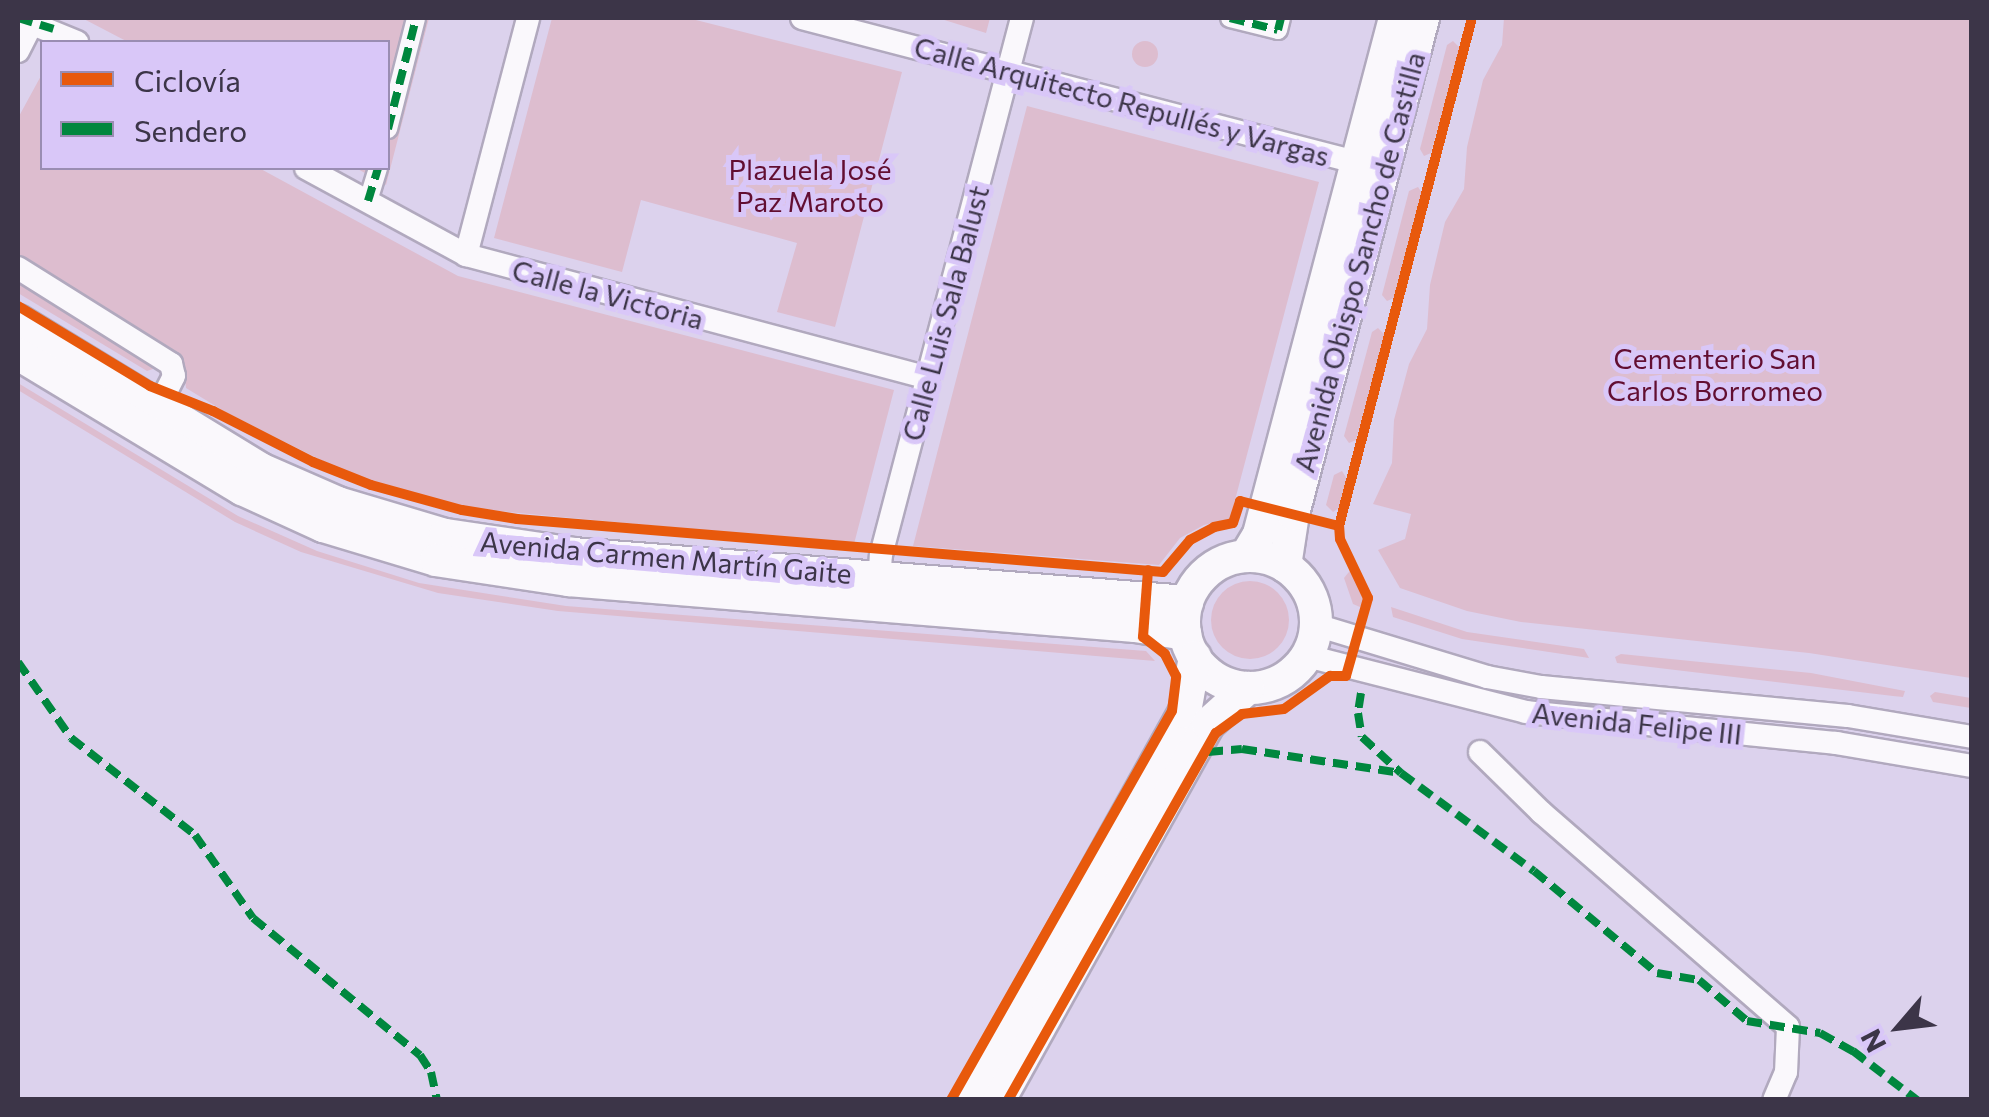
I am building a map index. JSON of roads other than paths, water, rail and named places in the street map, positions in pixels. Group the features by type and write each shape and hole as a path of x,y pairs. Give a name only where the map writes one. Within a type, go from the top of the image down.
{"main road":[{"name":"Avenida Obispo Sancho de Castilla","path":"1285,566 1370,166 1396,18"},
{"name":"Avenida Obispo Sancho de Castilla","path":"1246,556 1259,534 1370,166 1423,18"},
{"name":"Avenida Carmen Martín Gaite","path":"18,322 260,469 356,509 445,534 573,554 1189,631"},
{"name":"Avenida Carmen Martín Gaite","path":"18,354 242,489 323,526 436,560 561,579 883,591"},
{"path":"969,1100 1185,712 1189,631 1209,570 1246,556 1285,566 1309,592 1312,640 1276,683 1248,688 1218,679 1189,631"},
{"path":"999,1100 1208,724 1248,688"}],"street":[{"path":"390,121 416,18"},
{"path":"466,255 528,18"},
{"name":"Calle Arquitecto Repullés y Vargas","path":"802,18 1370,166"},
{"name":"Calle Luis Sala Balust","path":"883,591 927,378 1022,18"},
{"path":"1230,18 1278,30 1281,18"},
{"path":"18,51 39,21 73,40"},
{"name":"Calle la Victoria","path":"310,170 466,255 927,378"},
{"path":"368,201 377,170"},
{"path":"18,268 171,364 174,376 158,407 162,441"},
{"name":"Avenida Felipe III","path":"1312,640 1541,687 1848,716 1972,736"},
{"name":"Avenida Felipe III","path":"1312,640 1526,712 1836,743 1972,766"},
{"path":"1480,752 1541,812 1788,1027 1786,1072 1774,1100"}],"park label":[{"name":"Plazuela José Paz Maroto","path":"810,185"},
{"name":"Cementerio San Carlos Borromeo","path":"1715,374"}]}
